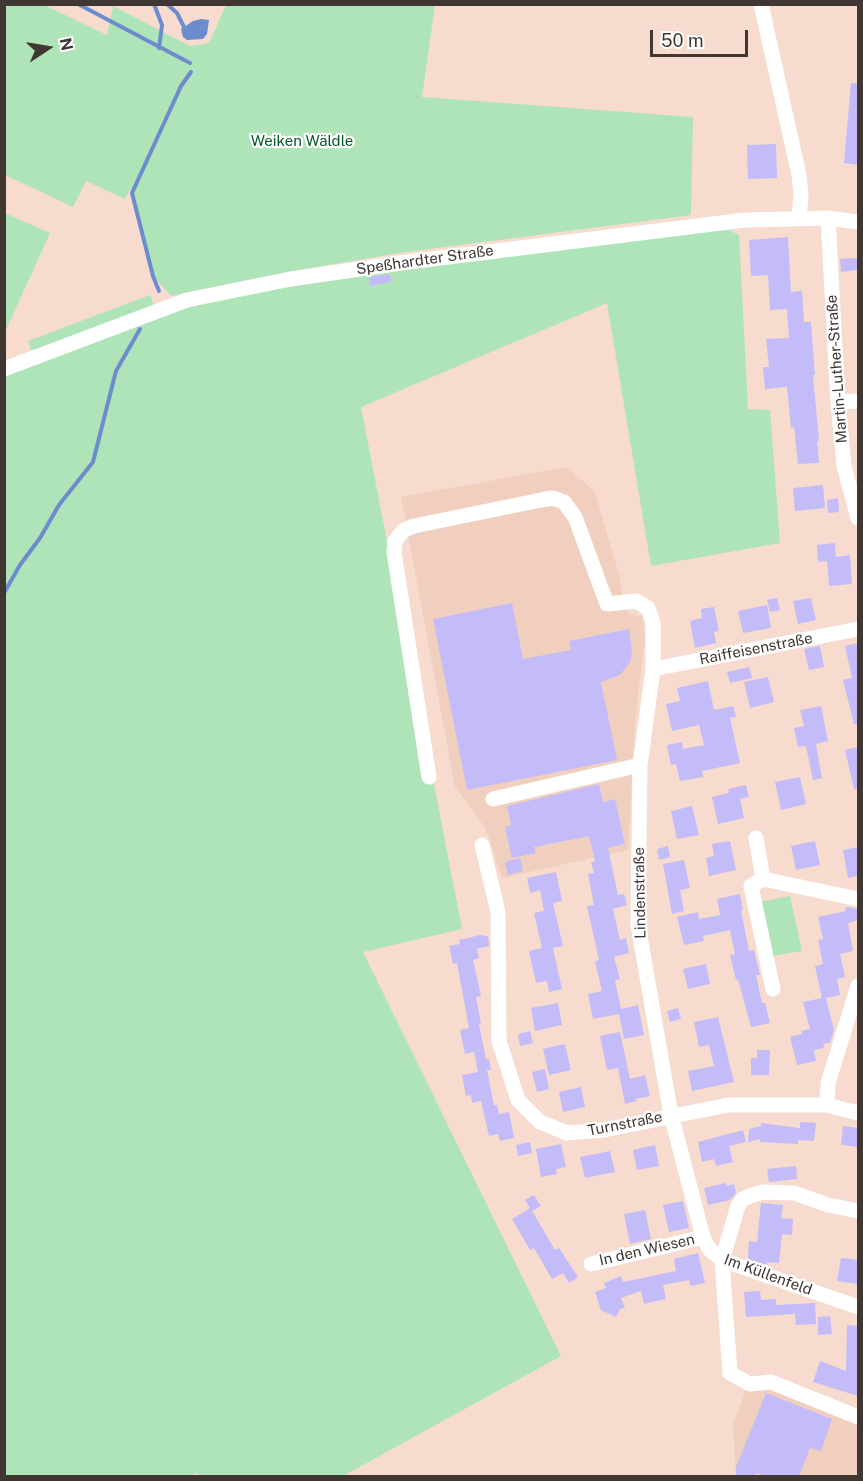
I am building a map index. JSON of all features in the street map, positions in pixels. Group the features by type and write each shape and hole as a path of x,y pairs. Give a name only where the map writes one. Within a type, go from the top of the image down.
{"street":[{"path":"761,4 799,175 801,195 799,218"},
{"name":"Speßhardter Straße","path":"4,369 187,300 212,294 400,263 745,220 828,218 858,222"},
{"name":"Martin-Luther-Straße","path":"828,218 838,402 844,466 858,518"},
{"path":"838,402 858,401"},
{"name":"Lindenstraße","path":"429,777 394,552 395,542 404,530 414,526 553,498 564,502 575,517 607,604 636,601 648,608 654,623 653,669 640,765 638,925 671,1115"},
{"name":"Raiffeisenstraße","path":"653,669 858,628"},
{"path":"493,799 640,765"},
{"path":"756,838 763,879"},
{"name":"Turnstraße","path":"482,845 498,912 499,1041 518,1100 540,1122 567,1133 604,1130 728,1105 827,1105 858,1113"},
{"path":"773,989 751,886 763,879 858,899"},
{"path":"827,1105 828,1083 858,986"},
{"name":"Im Küllenfeld","path":"671,1115 703,1237 709,1249 722,1260 858,1307"},
{"path":"858,1211 828,1205 794,1194 763,1192 750,1196 743,1199 738,1206 722,1260 730,1373 750,1384 771,1382 858,1417"},
{"name":"In den Wiesen","path":"591,1264 703,1237"}],"shaded area":[{"path":"567,467 595,492 620,578 623,601 629,614 642,617 645,638 635,722 628,850 502,878 486,829 455,787 401,497"},
{"path":"747,1387 762,1387 784,1392 858,1422 858,1476 736,1476 733,1424"}],"green space":[{"name":"Weiken Wäldle","path":"4,5 44,5 107,35 113,6 190,46 209,43 226,5 435,5 422,97 693,117 691,215 399,253 287,272 171,296 153,276 131,188 125,199 86,181 73,207 5,175"},
{"path":"5,213 50,233 5,332"},
{"path":"720,226 739,235 748,409 770,410 780,543 651,566 607,303 361,407 462,929 363,952 561,1356 343,1476 201,1476 197,1473 191,1476 5,1476 4,373 170,310 228,295"},
{"path":"150,295 154,306 32,353 28,341"},
{"path":"790,896 802,951 771,956 759,902"}],"water":[{"path":"201,19 209,20 207,34 203,39 187,40 183,37 181,29"}],"building":[{"path":"851,83 858,83 858,165 844,163"},
{"path":"776,144 777,178 748,179 747,145"},
{"path":"788,237 791,292 802,291 804,322 811,322 819,463 798,464 794,427 791,428 787,387 765,389 763,367 769,367 766,339 789,338 787,309 770,310 768,275 751,276 749,240"},
{"path":"858,258 858,270 841,272 840,259"},
{"path":"390,274 391,282 370,286 369,277"},
{"path":"823,485 825,508 795,511 793,488"},
{"path":"838,498 839,512 828,513 827,500"},
{"path":"835,543 836,557 850,555 852,584 829,586 827,561 818,562 817,545"},
{"path":"777,598 780,610 770,612 767,600"},
{"path":"811,598 816,620 798,624 793,601"},
{"path":"512,603 523,659 571,650 569,641 629,629 632,651 630,662 620,675 601,682 617,760 467,790 433,619"},
{"path":"767,605 771,628 743,633 738,611"},
{"path":"714,607 719,631 714,632 716,643 695,648 690,621 702,618 701,609"},
{"path":"858,643 858,724 854,724 843,680 852,678 845,646"},
{"path":"820,646 824,667 809,670 804,649"},
{"path":"749,667 752,678 730,683 727,672"},
{"path":"768,677 774,702 750,708 744,682"},
{"path":"708,681 714,710 733,706 736,717 730,718 740,763 702,771 703,777 680,781 676,764 671,765 667,745 682,742 683,749 704,745 699,725 672,731 666,704 680,701 677,688"},
{"path":"821,706 828,741 816,744 822,778 813,780 806,746 798,747 794,728 804,726 800,710"},
{"path":"858,747 858,789 854,789 845,750"},
{"path":"800,777 806,804 781,810 775,782"},
{"path":"599,784 603,802 615,799 625,844 608,848 618,895 624,894 627,905 613,909 620,940 626,938 629,953 614,957 620,979 615,980 621,1009 638,1005 644,1035 624,1039 619,1014 593,1019 588,994 602,991 595,962 599,960 587,906 594,905 588,874 594,873 591,862 595,861 589,836 534,847 536,853 512,858 505,827 511,825 507,806"},
{"path":"746,785 749,797 740,799 744,818 718,824 712,797 729,793 728,789"},
{"path":"692,806 699,835 677,839 671,811"},
{"path":"730,841 736,870 709,876 706,858 714,856 712,844"},
{"path":"815,841 820,865 796,870 791,846"},
{"path":"668,846 670,857 659,860 657,849"},
{"path":"858,847 858,876 848,878 843,850"},
{"path":"520,858 523,871 508,875 505,862"},
{"path":"684,860 690,888 680,890 684,911 672,914 663,864"},
{"path":"556,872 562,901 553,903 563,946 553,948 562,989 549,992 547,981 536,983 529,951 542,948 534,913 544,911 540,890 530,893 527,878"},
{"path":"740,894 749,951 754,950 760,975 756,975 762,1003 765,1003 770,1023 751,1027 730,955 735,954 730,930 703,936 704,941 684,945 677,917 698,912 699,919 720,915 717,899"},
{"path":"845,908 857,909 858,920 848,923 853,951 840,954 845,977 837,979 840,995 826,998 834,1030 830,1043 823,1044 824,1048 814,1050 816,1061 797,1065 790,1037 810,1029 803,1002 822,998 815,966 823,964 818,940 823,939 818,917 846,911"},
{"path":"480,935 488,936 489,946 477,949 479,958 473,960 481,996 476,997 481,1023 479,1024 486,1059 489,1059 491,1070 487,1070 494,1105 497,1105 499,1114 509,1112 514,1138 500,1141 498,1134 489,1136 481,1101 472,1103 471,1095 466,1096 462,1075 478,1072 474,1052 465,1054 460,1030 469,1028 457,963 453,964 449,946 460,944 459,940"},
{"path":"706,964 710,984 688,989 683,969"},
{"path":"558,1003 562,1025 535,1031 531,1008"},
{"path":"678,1008 681,1019 670,1022 667,1011"},
{"path":"718,1017 734,1082 692,1091 688,1071 714,1066 709,1045 699,1047 694,1022"},
{"path":"530,1031 533,1043 520,1046 518,1034"},
{"path":"620,1032 630,1079 645,1075 650,1096 625,1104 618,1068 607,1070 600,1036"},
{"path":"565,1044 571,1070 549,1075 543,1049"},
{"path":"757,1050 770,1050 769,1075 751,1075 751,1058 757,1058"},
{"path":"545,1069 549,1089 537,1092 532,1072"},
{"path":"581,1087 585,1107 563,1112 559,1092"},
{"path":"800,1122 816,1123 814,1141 798,1140 798,1144 760,1142 760,1139 748,1142 749,1129 761,1126 761,1123 800,1128"},
{"path":"843,1126 858,1128 858,1147 841,1145"},
{"path":"743,1130 746,1142 729,1146 733,1162 716,1166 714,1159 702,1162 698,1142"},
{"path":"530,1142 532,1153 518,1156 516,1145"},
{"path":"561,1144 566,1167 556,1169 557,1174 541,1177 536,1149"},
{"path":"655,1145 659,1166 637,1170 633,1150"},
{"path":"610,1151 615,1172 585,1178 580,1157"},
{"path":"796,1166 797,1179 769,1182 767,1169"},
{"path":"726,1183 727,1186 734,1184 736,1193 730,1200 708,1205 704,1188"},
{"path":"534,1195 541,1206 532,1211 555,1250 559,1248 578,1277 569,1283 563,1273 552,1279 534,1248 530,1250 512,1219 530,1208 525,1200"},
{"path":"683,1201 689,1228 669,1232 663,1205"},
{"path":"761,1203 783,1205 781,1218 793,1219 792,1235 782,1234 779,1263 767,1262 767,1265 748,1259 749,1241 757,1242"},
{"path":"645,1210 651,1239 630,1244 624,1214"},
{"path":"698,1253 705,1283 690,1286 689,1280 663,1285 666,1299 644,1304 641,1291 621,1298 625,1308 620,1309 616,1317 601,1310 595,1292 606,1288 604,1283 621,1276 623,1282 676,1271 674,1259"},
{"path":"841,1258 858,1260 858,1284 837,1281"},
{"path":"760,1291 761,1300 776,1299 776,1305 815,1303 816,1324 796,1325 795,1314 746,1317 744,1292"},
{"path":"830,1316 832,1334 818,1335 818,1317"},
{"path":"847,1325 858,1326 858,1396 813,1382 820,1361 846,1371"},
{"path":"766,1393 832,1419 821,1451 810,1448 799,1476 765,1476 756,1473 755,1476 736,1476 736,1467"}],"waterway":[{"path":"78,4 190,63"},
{"path":"154,4 162,25 159,48"},
{"path":"167,4 177,13 184,27"},
{"path":"159,291 153,276 132,193 181,86 191,72"},
{"path":"4,593 59,505 93,462 116,371 140,329"}]}
